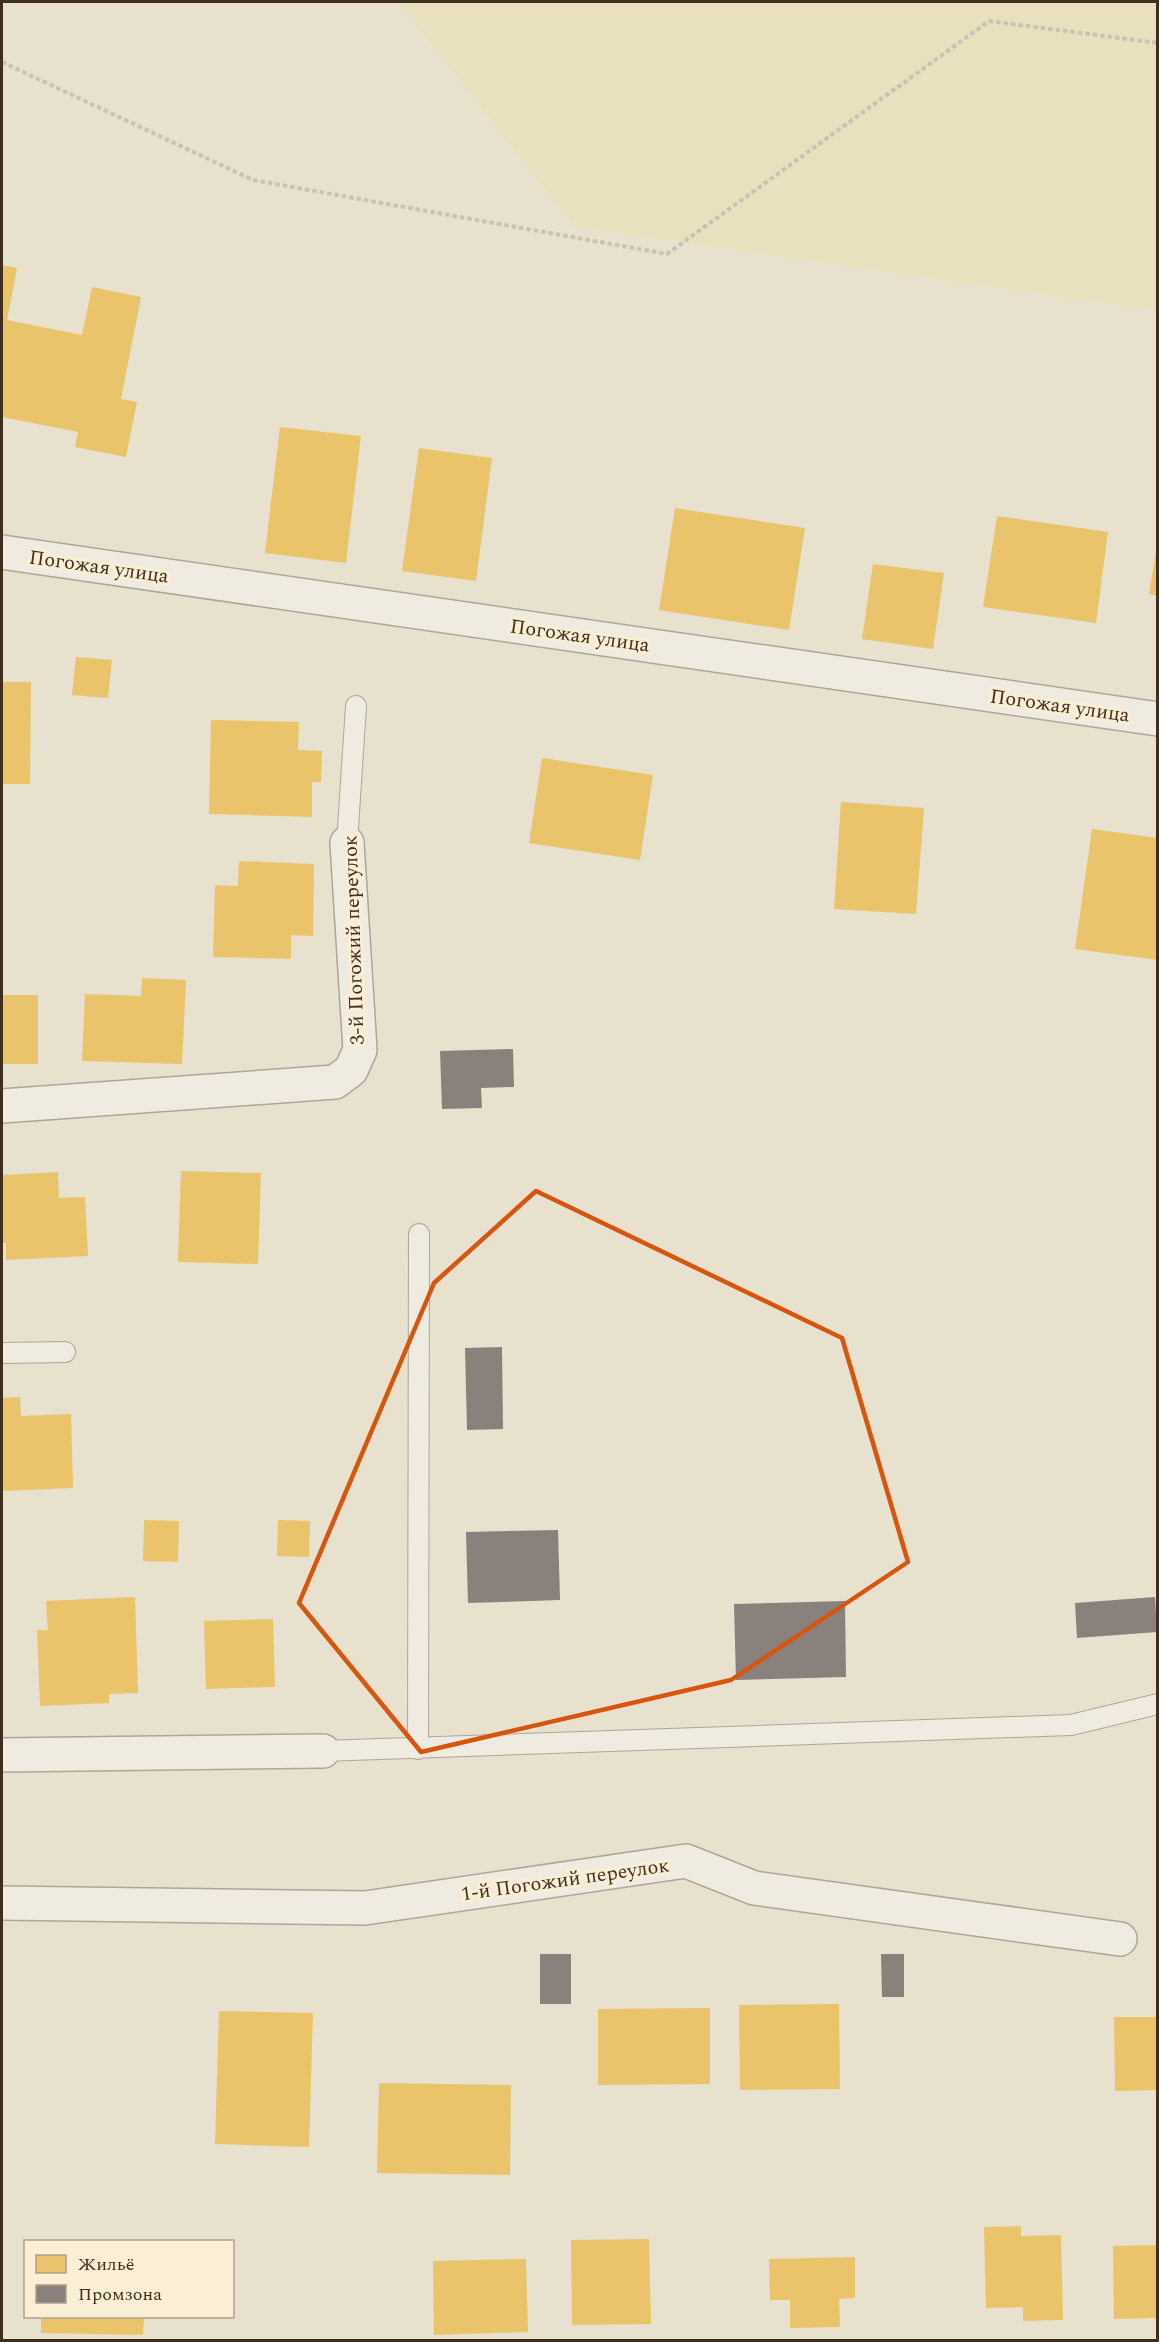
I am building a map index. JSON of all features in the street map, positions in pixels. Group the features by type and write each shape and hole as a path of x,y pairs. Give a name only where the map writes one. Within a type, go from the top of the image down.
{"street":[{"name":"Погожая улица","path":"2,552 1158,719"},
{"name":"3-й Погожий переулок","path":"2,1106 335,1082 351,1070 360,1050 347,843"},
{"path":"2,1755 323,1751"},
{"name":"1-й Погожий переулок","path":"2,1903 365,1908 686,1861 754,1888 1120,1939"}],"lane":[{"name":"3-й Погожий переулок","path":"347,843 356,706"},
{"path":"418,1749 419,1234"},
{"path":"2,1353 65,1352"},
{"path":"323,1751 1071,1725 1158,1704"}],"path":[{"path":"2,62 253,180 667,254 990,21 1158,43"}],"highlighted area":[{"path":"536,1191 842,1338 908,1562 731,1680 421,1752 299,1603 434,1283"}],"shaded area":[{"path":"398,2 1157,2 1157,311 575,227"}],"building: Жильё":[{"path":"2,265 17,268 7,320 82,335 92,287 141,297 121,399 137,402 126,457 75,447 78,432 2,417"},
{"path":"280,427 361,436 346,563 265,553"},
{"path":"419,448 492,458 476,581 402,571"},
{"path":"675,508 805,528 789,630 659,610"},
{"path":"997,516 1108,532 1096,623 983,607"},
{"path":"1156,551 1158,551 1158,596 1149,594"},
{"path":"873,564 944,573 933,649 862,639"},
{"path":"76,657 112,660 108,698 72,695"},
{"path":"2,682 31,682 30,784 2,784"},
{"path":"211,720 299,722 298,750 322,751 321,782 312,782 312,817 209,814"},
{"path":"542,758 653,775 640,860 529,843"},
{"path":"841,802 924,808 916,914 834,909"},
{"path":"1092,829 1158,838 1158,960 1075,949"},
{"path":"239,861 314,864 313,936 291,935 291,959 213,957 215,885 238,886"},
{"path":"142,978 186,980 182,1064 82,1061 85,994 141,996"},
{"path":"2,995 38,995 38,1064 2,1064"},
{"path":"181,1171 261,1173 258,1264 178,1262"},
{"path":"58,1172 59,1198 85,1197 88,1256 6,1260 6,1243 2,1243 2,1175"},
{"path":"20,1397 21,1416 71,1414 73,1488 2,1491 2,1398"},
{"path":"144,1520 179,1521 178,1562 143,1561"},
{"path":"278,1520 310,1521 309,1557 277,1556"},
{"path":"135,1597 138,1693 109,1694 109,1703 40,1706 37,1630 48,1630 46,1601"},
{"path":"273,1619 275,1687 206,1689 204,1621"},
{"path":"839,2004 840,2089 740,2090 739,2005"},
{"path":"710,2008 710,2084 598,2085 598,2009"},
{"path":"219,2011 313,2013 309,2147 215,2144"},
{"path":"1114,2017 1158,2017 1158,2090 1115,2091"},
{"path":"379,2083 511,2085 510,2175 377,2173"},
{"path":"1021,2226 1021,2236 1061,2235 1063,2320 1023,2321 1023,2307 986,2308 984,2227"},
{"path":"649,2239 651,2324 572,2325 571,2240"},
{"path":"1158,2245 1158,2318 1114,2319 1113,2246"},
{"path":"855,2257 855,2298 839,2299 840,2327 790,2328 790,2300 770,2300 769,2259"},
{"path":"526,2259 528,2332 434,2335 433,2261"},
{"path":"41,2318 144,2318 143,2335 41,2333"}],"building: Промзона":[{"path":"513,1049 514,1087 481,1088 482,1108 442,1109 440,1051"},
{"path":"502,1347 503,1429 467,1430 465,1348"},
{"path":"558,1530 560,1600 468,1603 466,1532"},
{"path":"1155,1597 1157,1632 1077,1638 1075,1603"},
{"path":"845,1601 846,1677 736,1680 734,1604"},
{"path":"540,1954 571,1954 571,2004 540,2004"},
{"path":"881,1954 904,1954 904,1997 882,1997"}]}
